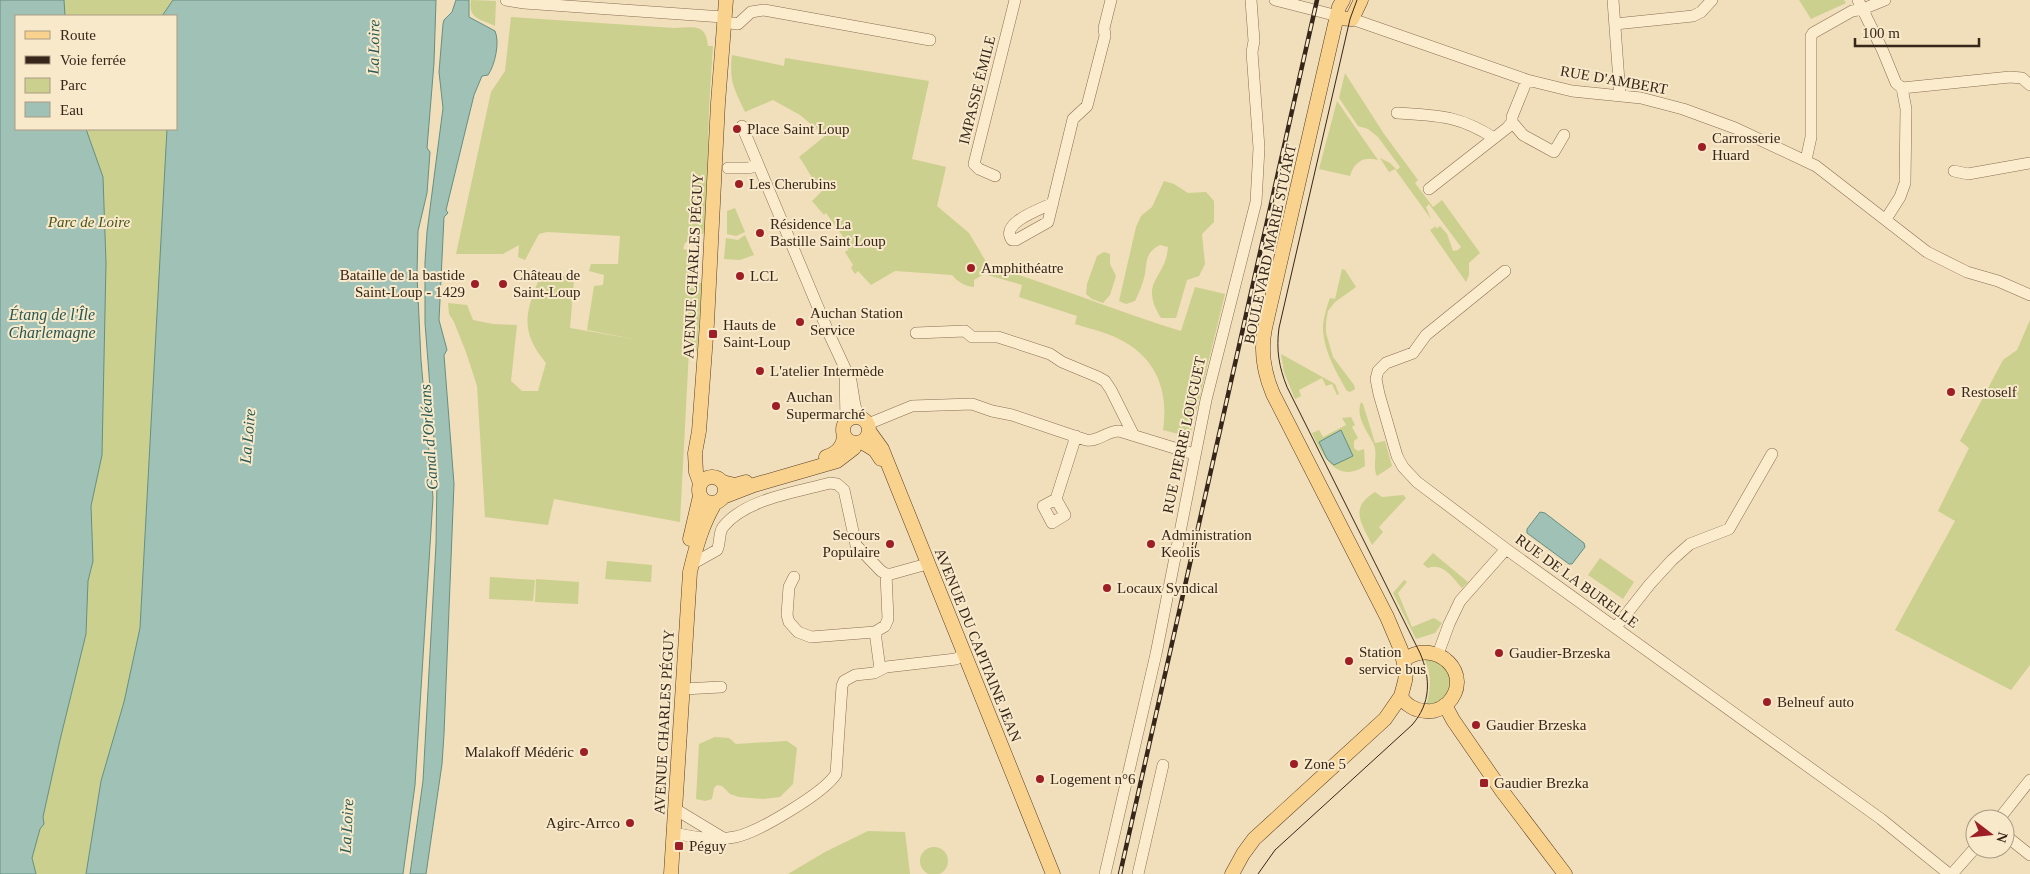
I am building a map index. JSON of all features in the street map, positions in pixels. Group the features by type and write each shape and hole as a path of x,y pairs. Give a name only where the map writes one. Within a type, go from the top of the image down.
{"main road":[{"name":"AVENUE CHARLES PÉGUY","path":"671,874 691,568 688,554 712,490 696,472 695,453 699,432 712,236 723,19 726,0"},
{"name":"BOULEVARD MARIE STUART","path":"1343,0 1336,18 1265,328 1263,362 1273,394 1407,657 1403,700"},
{"path":"1352,19 1361,0"},
{"name":"RUE D'AMBERT","path":"1336,18 1352,19"},
{"path":"712,490 735,485 823,458 837,452 843,443 858,431"},
{"name":"AVENUE DU CAPITAINE JEAN","path":"858,431 880,458 1053,874"},
{"path":"1403,700 1413,708 1428,712 1445,705 1452,698 1457,682 1455,671 1451,664 1438,654 1425,652 1407,657"},
{"name":"AVENUE DU CAPITAINE JEAN","path":"962,655 1049,874"},
{"path":"1232,874 1242,854 1254,839 1381,724 1403,700"},
{"path":"1236,874 1246,856 1266,834 1394,718 1403,700"},
{"path":"1445,705 1453,720 1502,791 1564,874"}],"street":[{"path":"506,0 723,19 738,24 751,12 764,10 930,40"},
{"name":"IMPASSE ÉMILE","path":"995,176 979,169 974,164 1015,0"},
{"path":"1053,202 1073,119 1087,106 1112,0"},
{"name":"RUE PIERRE LOUGUET","path":"1104,874 1156,654 1194,454 1227,312 1256,202 1260,148 1252,52 1254,41 1252,0"},
{"name":"RUE D'AMBERT","path":"1275,0 1330,14 1336,18"},
{"path":"1609,0 1615,24 1620,95"},
{"path":"1615,24 1693,16 1701,12 1712,0"},
{"path":"1806,160 1811,137 1811,36 1861,4 1885,0"},
{"path":"1861,4 1896,83 1902,88 1906,109 1905,183 1900,197 1886,220"},
{"name":"RUE D'AMBERT","path":"1352,19 1527,80 1572,91 1641,98 1683,109 1735,128 1806,160 1840,183 1927,252 1950,265 1998,281 2030,295"},
{"path":"1902,88 2010,77 2027,79"},
{"path":"1527,80 1512,117 1512,122 1523,135 1554,152 1564,135"},
{"path":"1397,113 1446,116 1476,127 1494,138"},
{"path":"1429,189 1512,122"},
{"path":"742,126 757,165 851,381 858,431 905,408 917,405 957,404 978,410 1012,415 1091,440 1115,431 1132,434 1194,454"},
{"path":"1954,171 1968,174 2030,163"},
{"path":"728,168 749,168 757,165"},
{"name":"RUE DE LA BURELLE","path":"1505,271 1426,335 1410,356 1383,365 1378,371 1376,379 1397,456 1407,472 1417,482 1506,549 1881,819 1950,874"},
{"path":"916,333 965,331 972,337 998,338 1050,354 1062,362 1105,381 1132,434"},
{"path":"1056,499 1076,436"},
{"path":"1616,627 1650,584 1690,544 1729,529 1772,454"},
{"path":"691,568 698,559 717,550 720,533 725,526 751,506 830,483 837,484 844,490 854,541 858,548 886,574 888,623 875,632 812,637 798,632 789,622 787,615 789,586 794,577"},
{"path":"1438,654 1448,624 1460,601 1506,549"},
{"path":"886,574 925,565"},
{"path":"875,632 880,670"},
{"path":"674,833 708,838 735,837 762,826 792,808 832,780 836,774 842,686 844,681 855,675 874,673 886,667 956,659 962,655"},
{"path":"683,688 721,687"},
{"path":"1138,874 1163,765"},
{"path":"2007,809 2030,780"},
{"path":"675,809 723,838"},
{"path":"2015,843 2030,855"},
{"path":"1950,874 1965,858"}],"green space":[{"name":"Parc de Loire","path":"0,0 180,0 178,88 178,15 15,15 15,130 177,130 166,617 109,874 0,874"},
{"path":"471,0 496,1 495,26 473,15"},
{"path":"1799,0 1844,0 1846,3 1811,19"},
{"path":"511,17 674,28 692,27 701,30 707,38 708,46 713,46 709,108 706,232 695,234 695,237 685,243 683,249 693,251 690,282 702,283 697,351 689,350 680,522 554,499 548,525 485,517 477,386 466,352 449,314 448,303 467,305 473,320 493,324 517,325 511,381 522,391 538,391 546,363 532,341 528,322 528,313 539,279 556,273 574,280 570,328 639,340 587,330 594,286 603,285 604,275 589,271 591,264 618,264 620,236 547,232 539,234 525,260 518,257 519,245 503,254 456,254 491,92 505,71"},
{"path":"732,55 784,66 785,58 929,81 912,159 946,167 937,206 969,233 988,265 1181,331 1195,287 1225,294 1190,437 1163,430 1164,402 1161,389 1151,365 1142,355 1132,346 1114,337 1075,324 1077,316 1019,297 1022,285 984,274 974,280 974,287 967,286 952,275 895,271 871,285 858,271 855,274 851,268 853,265 845,252 848,250 849,245 826,213 824,215 812,201 822,191 799,157 825,136 800,115 773,100 745,112 733,85 731,72"},
{"path":"1345,73 1384,134 1418,180 1415,183 1433,207 1442,200 1480,253 1469,263 1469,275 1466,282 1430,230 1440,226 1447,234 1453,251 1461,247 1429,204 1426,207 1431,219 1395,169 1389,172 1380,158 1390,163 1397,170 1400,167 1378,137 1368,129 1358,126 1339,98"},
{"path":"1337,101 1378,160 1368,159 1360,161 1354,167 1350,176 1319,169"},
{"path":"1164,181 1174,184 1188,193 1206,192 1214,201 1214,222 1202,234 1205,264 1199,276 1187,280 1176,318 1161,318 1152,296 1155,281 1163,266 1168,247 1160,245 1150,254 1143,281 1135,301 1126,304 1119,301 1136,227 1141,216 1152,207"},
{"path":"735,208 745,232 736,236 727,234 727,211"},
{"path":"745,235 754,255 740,260 724,259 726,238 738,240"},
{"path":"1104,252 1110,254 1110,264 1116,276 1110,295 1103,303 1092,299 1086,294 1087,284 1097,256"},
{"path":"1342,269 1345,270 1356,287 1335,302 1328,311 1326,333 1333,357 1354,385 1355,389 1350,392 1347,391 1334,368 1323,334 1324,318 1330,298 1335,299"},
{"path":"2030,320 2030,665 2011,690 1895,630 1955,521 1938,511 1969,448 1960,441 2003,360 2017,350"},
{"path":"1281,354 1335,384 1339,394 1337,395 1332,384 1326,386 1322,378 1299,390 1301,396 1295,399 1284,372"},
{"path":"1361,402 1375,443 1385,441 1392,466 1377,476 1375,449 1361,419"},
{"path":"1351,417 1355,425 1352,427 1358,438 1354,441 1354,448 1358,451 1364,449 1365,466 1355,471 1346,472 1331,464 1320,450 1312,433 1319,430 1323,437 1346,425 1342,418"},
{"path":"1375,492 1382,497 1403,495 1406,498 1379,527 1383,532 1372,545 1361,522 1360,510 1367,498"},
{"path":"1433,553 1468,582 1462,588 1443,569 1438,567 1428,568 1423,564"},
{"path":"1600,558 1634,582 1623,599 1588,575"},
{"path":"607,561 652,565 651,582 605,579"},
{"path":"490,577 535,580 533,601 489,599"},
{"path":"536,579 579,582 578,604 535,602"},
{"path":"1404,580 1407,582 1398,593 1412,627 1434,618 1442,623 1435,633 1416,639 1393,593"},
{"path":"1424,658 1445,666 1450,680 1448,691 1442,701 1426,706 1430,682"},
{"path":"715,737 729,738 736,744 787,741 797,748 793,784 780,797 763,799 739,797 730,794 722,786 717,785 714,788 712,799 705,801 696,799 699,744"},
{"path":"868,831 905,832 910,874 788,874 825,852"},
{"path":"934,847 944,851 948,861 944,871 934,875 924,871 920,861 924,851"}],"water":[{"name":"Étang de l'Île Charlemagne","path":"0,0 64,0 65,15 15,15 15,130 86,130 103,177 106,263 102,455 91,506 93,561 88,581 86,634 60,740 43,817 44,824 40,829 32,858 36,874 0,874"},
{"name":"La Loire","path":"173,0 436,0 434,63 427,148 430,152 427,193 418,231 417,275 421,360 433,498 415,785 403,874 86,874 101,781 124,702 140,628 167,130 178,130 178,15 163,15"},
{"path":"456,0 469,0 469,17 495,31 497,47 491,71 488,75 482,76 474,95 446,210 448,213 444,217 439,320 447,350 444,355 454,484 444,734 442,764 426,874 410,874 423,781 436,544 437,478 425,323 425,262 443,108 439,72 443,24 444,20 452,12"},
{"path":"1341,430 1353,456 1334,465 1327,459 1319,442"},
{"path":"1540,512 1545,513 1584,543 1585,547 1572,564 1569,564 1527,533 1527,529"}],"tram line":[{"path":"1258,874 1275,850 1412,725 1423,708 1426,699 1426,672 1420,653 1287,387 1278,351 1279,328 1350,19 1357,0"}],"railway":[{"path":"1120,874 1317,0"}],"place":[{"name":"Place Saint Loup","path":"737,129"},
{"name":"Carrosserie Huard","path":"1702,147"},
{"name":"Les Cherubins","path":"739,184"},
{"name":"Résidence La Bastille Saint Loup","path":"760,233"},
{"name":"Amphithéatre","path":"971,268"},
{"name":"LCL","path":"740,276"},
{"name":"Bataille de la bastide Saint-Loup - 1429","path":"475,284"},
{"name":"Château de Saint-Loup","path":"503,284"},
{"name":"Auchan Station Service","path":"800,322"},
{"name":"Hauts de Saint-Loup","path":"713,334"},
{"name":"L'atelier Intermède","path":"760,371"},
{"name":"Restoself","path":"1951,392"},
{"name":"Auchan Supermarché","path":"776,406"},
{"name":"Secours Populaire","path":"890,544"},
{"name":"Administration Keolis","path":"1151,544"},
{"name":"Locaux Syndical","path":"1107,588"},
{"name":"Gaudier-Brzeska","path":"1499,653"},
{"name":"Station service bus","path":"1349,661"},
{"name":"Belneuf auto","path":"1767,702"},
{"name":"Gaudier Brzeska","path":"1476,725"},
{"name":"Malakoff Médéric","path":"584,752"},
{"name":"Zone 5","path":"1294,764"},
{"name":"Logement n°6","path":"1040,779"},
{"name":"Gaudier Brezka","path":"1484,783"},
{"name":"Agirc-Arrco","path":"630,823"},
{"name":"Péguy","path":"679,846"}],"water label":[{"name":"Canal d'Orléans","path":"428,437"}]}
